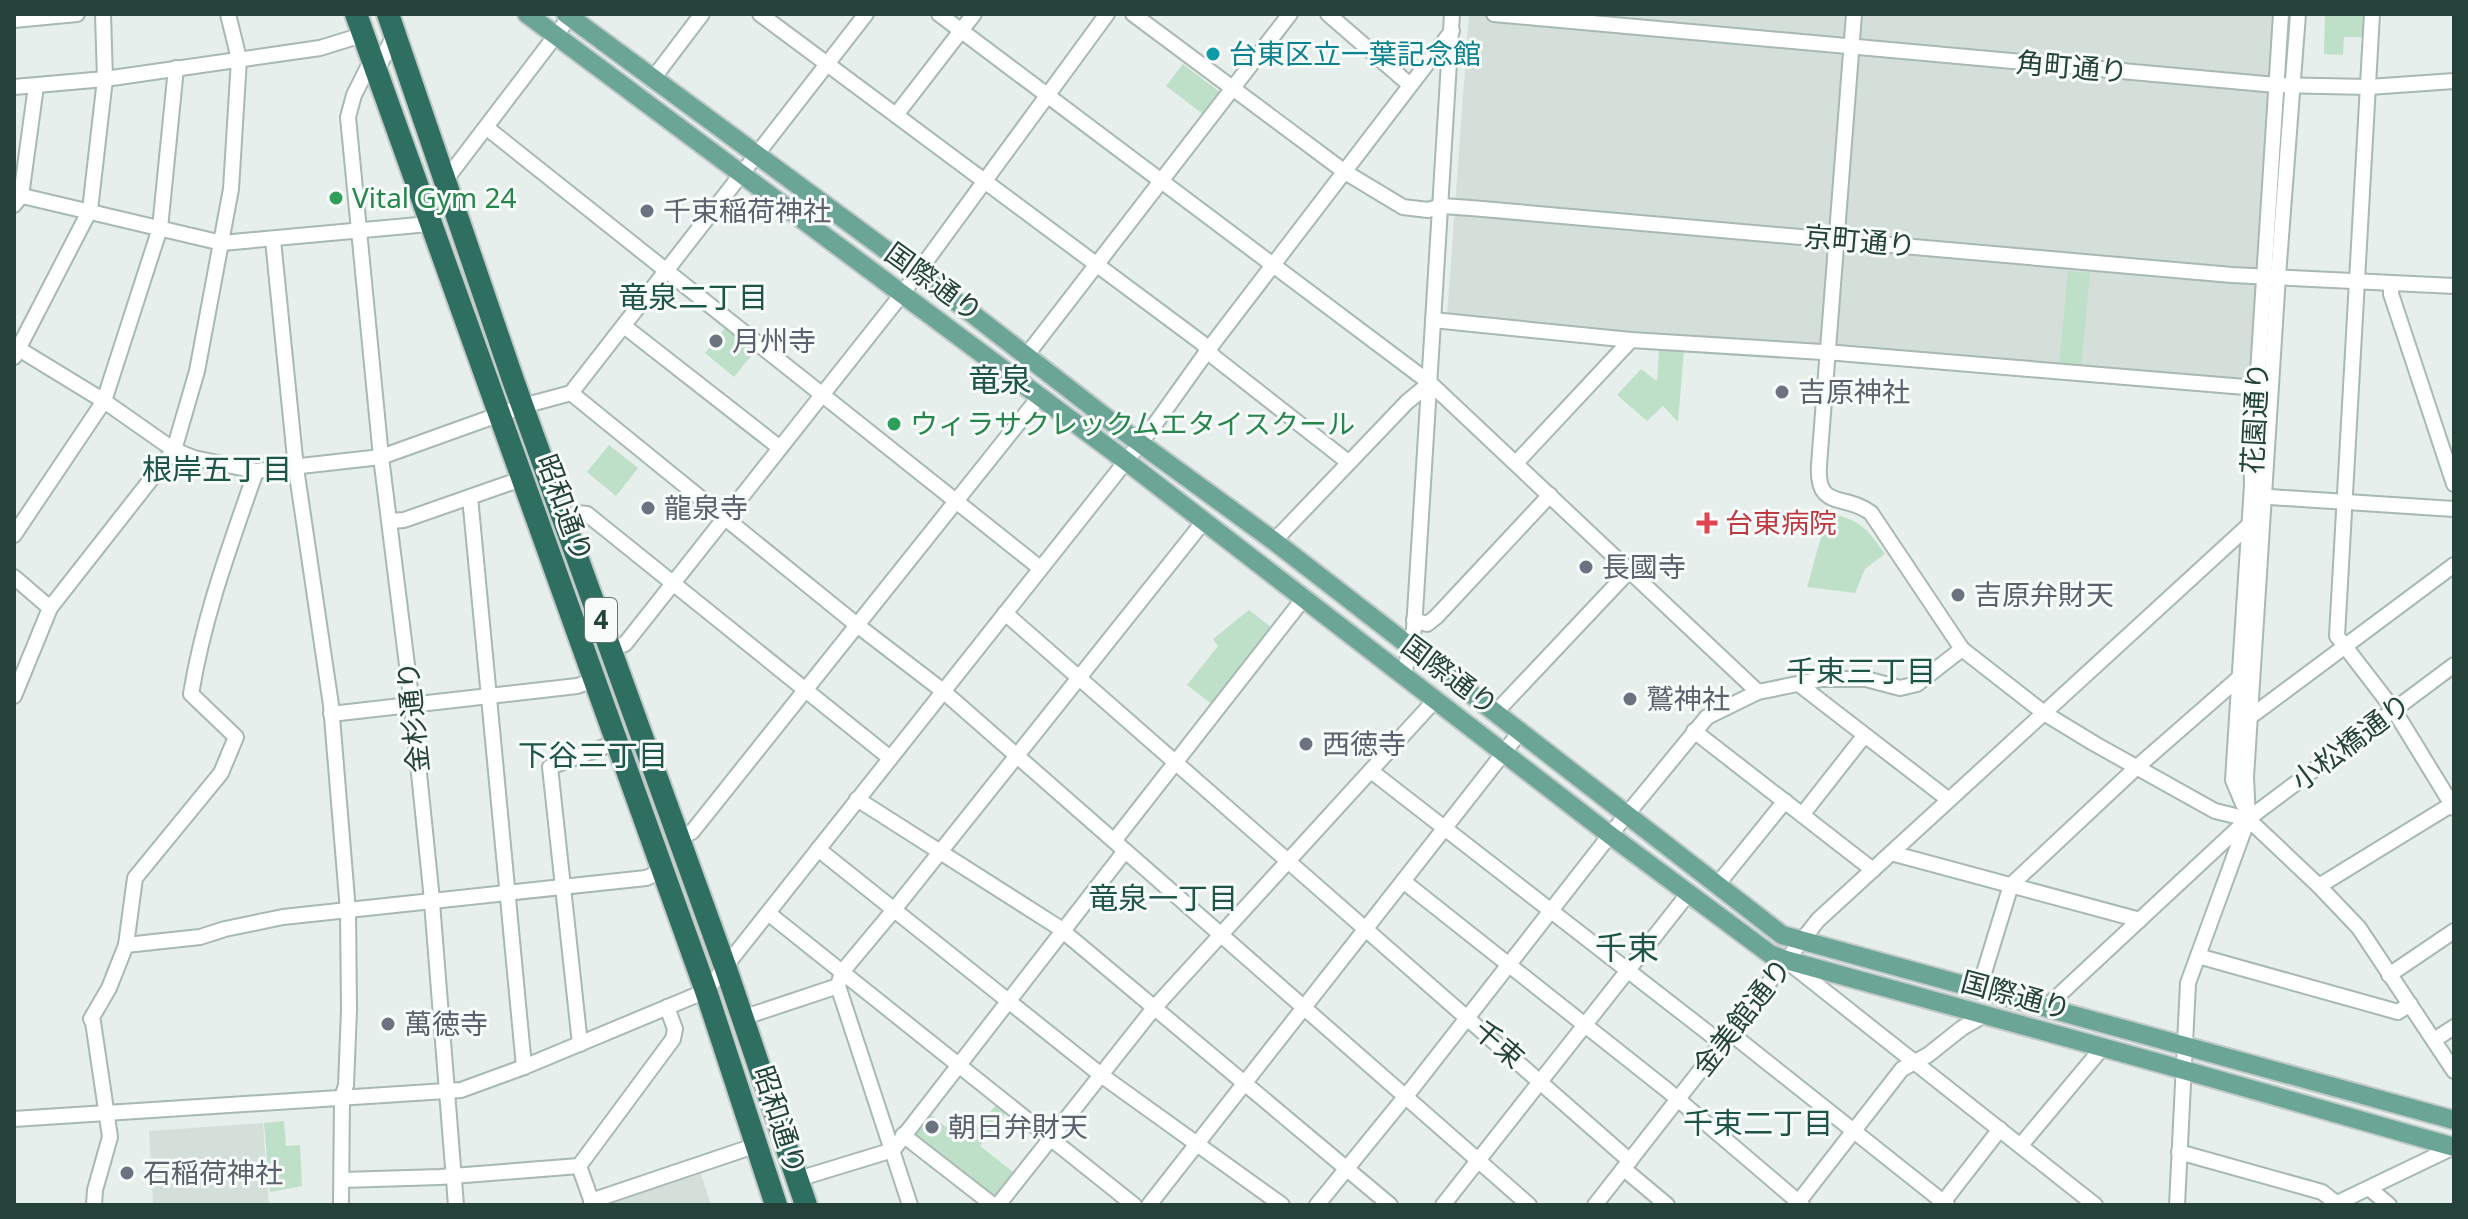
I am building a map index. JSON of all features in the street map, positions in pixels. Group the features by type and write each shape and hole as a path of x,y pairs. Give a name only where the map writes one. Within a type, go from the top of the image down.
{"highway":[{"name":"昭和通り","path":"359,24 706,991 776,1205"},
{"name":"昭和通り","path":"391,24 523,406 725,966 806,1205"}],"main road":[{"name":"国際通り","path":"527,14 1126,461 1756,945 1786,960 2454,1147"},
{"name":"国際通り","path":"569,15 652,80 1274,541 1629,814 1769,928 1800,942 2454,1120"}],"street":[{"path":"14,20 77,14"},
{"path":"103,14 105,79 90,210 16,351 104,401 174,450 194,458 256,471 381,457 523,406 571,393 866,14"},
{"path":"14,696 50,608 174,450 197,371 222,243 236,146 239,59 228,14"},
{"path":"652,80 702,14"},
{"path":"760,14 1208,350 1348,462"},
{"path":"939,14 1430,383 1758,692"},
{"path":"896,115 974,14"},
{"path":"611,649 625,644 902,294 1107,14"},
{"name":"京町通り","path":"1133,14 1345,172 1403,207 1428,210 1442,206 2270,276 2454,286"},
{"path":"1026,356 1290,14"},
{"path":"1328,14 1413,81"},
{"path":"1404,675 1414,620 1452,14"},
{"name":"角町通り","path":"1494,14 2276,85 2369,87 2454,81"},
{"path":"1854,14 1835,239 1818,481 1820,489 1833,499 1861,505 1871,513 1962,649 2044,713 2215,811 2248,819 2359,928 2454,1071"},
{"name":"花園通り","path":"2244,717 2270,276 2281,14"},
{"name":"花園通り","path":"2257,496 2251,441 2298,14"},
{"path":"2319,886 2453,805 2394,710 2337,636 2372,14"},
{"path":"444,182 569,15"},
{"path":"14,87 105,79 320,48 359,24"},
{"name":"金杉通り","path":"391,24 373,67 356,122 359,231 381,457 412,705 432,901 456,1205"},
{"path":"14,1119 474,1087 706,991 1140,443 1452,31"},
{"path":"14,535 104,401 160,228 176,68"},
{"path":"1413,81 1430,73 1440,76 1449,85"},
{"path":"36,86 16,198 90,210 222,243 429,224"},
{"path":"487,128 1040,568"},
{"path":"273,240 296,468 331,714 348,911 349,1010 346,1085 342,1098 341,1205"},
{"path":"2391,284 2391,294 2454,484"},
{"path":"1433,320 1631,340 2257,388"},
{"path":"624,326 780,448"},
{"path":"1516,463 1631,340"},
{"path":"1274,541 1407,402 1430,383"},
{"path":"571,393 943,691 1529,1205"},
{"path":"678,838 692,832 1040,396"},
{"path":"94,1205 95,1190 110,1137 91,1019 109,988 126,945 135,878 221,773 236,737 191,694 213,594 256,471"},
{"path":"390,521 404,520 524,478"},
{"path":"1414,620 1427,624 1436,617 1550,495"},
{"path":"2257,496 2454,509"},
{"path":"470,497 524,1067"},
{"path":"563,517 587,514 890,758"},
{"path":"742,1018 840,979 1204,521"},
{"name":"花園通り","path":"2177,1205 2188,983 2248,819 2240,677 2255,524"},
{"name":"金美館通り","path":"1595,1205 1818,920 2255,524"},
{"path":"2244,717 2454,565"},
{"path":"1496,712 1630,570"},
{"path":"14,577 50,608"},
{"path":"798,1179 893,1150 1063,931 1176,762 1304,598"},
{"name":"千束","path":"1005,613 1541,1080 1667,1205"},
{"path":"1317,1205 1707,717 1758,692 1822,679 1866,679 1900,688 1917,684 1962,649"},
{"name":"小松橋通り","path":"2045,1008 2248,819 2454,665"},
{"path":"1979,989 2011,885 2137,767 2240,677"},
{"path":"331,714 577,686 594,680"},
{"path":"1800,685 1949,800"},
{"path":"903,1135 996,1205 1154,1008 1436,699"},
{"path":"1694,731 1873,870"},
{"path":"1149,1205 1520,732"},
{"path":"1802,815 1864,736"},
{"path":"580,1044 550,767 617,742"},
{"path":"1371,771 1627,970 1854,1130 1944,1204 2000,1129"},
{"path":"857,799 1063,931 1390,1205"},
{"path":"1717,885 1785,801"},
{"path":"818,849 1101,1075 1282,1205"},
{"path":"1891,853 2140,920"},
{"path":"126,945 200,937 283,917 646,878 662,871"},
{"path":"1403,881 1678,1100 1799,1204 1902,1069 1928,1055 1983,1016"},
{"path":"1443,1205 1688,894"},
{"path":"768,913 840,979 958,1065 1134,1205"},
{"path":"2389,975 2454,931"},
{"path":"2198,956 2398,1012 2410,1004"},
{"path":"1786,960 2021,1145 2089,1203"},
{"path":"840,979 910,1205"},
{"path":"342,1180 579,1166 673,1039 675,1029 667,1007"},
{"path":"2434,1040 2454,1027"},
{"path":"2021,1145 2103,1047"},
{"path":"579,1166 592,1203 757,1145"},
{"path":"2179,1152 2322,1192 2335,1204 2454,1147"},
{"path":"2370,1189 2389,1205"}],"shaded area":[{"path":"1469,14 2279,14 2252,384 1447,316"},
{"path":"263,1123 269,1205 153,1205 149,1131"},
{"path":"701,1174 711,1205 602,1204"}],"green space":[{"path":"2325,14 2366,14 2365,37 2344,37 2343,55 2324,54"},
{"path":"1183,64 1221,93 1204,115 1166,86"},
{"path":"2068,271 2090,273 2081,368 2059,366"},
{"path":"725,328 754,352 734,377 705,353"},
{"path":"1659,348 1684,350 1678,422 1663,406 1647,421 1617,395 1641,369 1657,381"},
{"path":"609,445 638,468 616,496 587,472"},
{"path":"1828,512 1862,526 1885,554 1865,569 1855,593 1807,587"},
{"path":"1249,610 1272,628 1213,705 1187,685 1218,646 1213,639"},
{"path":"996,1105 1006,1112 980,1146 1017,1175 996,1204 910,1135 928,1112 946,1127 958,1113 978,1126"},
{"path":"284,1121 286,1146 300,1145 302,1186 270,1192 264,1123"}],"place":[{"name":"台東区立一葉記念館","path":"1213,54"},
{"name":"Vital Gym 24","path":"336,198"},
{"name":"千束稲荷神社","path":"647,211"},
{"name":"月州寺","path":"716,341"},
{"name":"吉原神社","path":"1782,392"},
{"name":"ウィラサクレックムエタイスクール","path":"894,424"},
{"name":"龍泉寺","path":"648,508"},
{"name":"台東病院","path":"1707,523"},
{"name":"長國寺","path":"1586,567"},
{"name":"吉原弁財天","path":"1958,595"},
{"name":"鷲神社","path":"1630,699"},
{"name":"西徳寺","path":"1306,744"},
{"name":"萬徳寺","path":"388,1024"},
{"name":"朝日弁財天","path":"932,1127"},
{"name":"石稲荷神社","path":"127,1173"}],"district":[{"name":"竜泉二丁目","path":"693,298"},
{"name":"竜泉","path":"1000,380"},
{"name":"根岸五丁目","path":"217,470"},
{"name":"千束三丁目","path":"1861,672"},
{"name":"下谷三丁目","path":"593,756"},
{"name":"竜泉一丁目","path":"1163,899"},
{"name":"千束","path":"1627,948"},
{"name":"千束二丁目","path":"1758,1124"}]}
